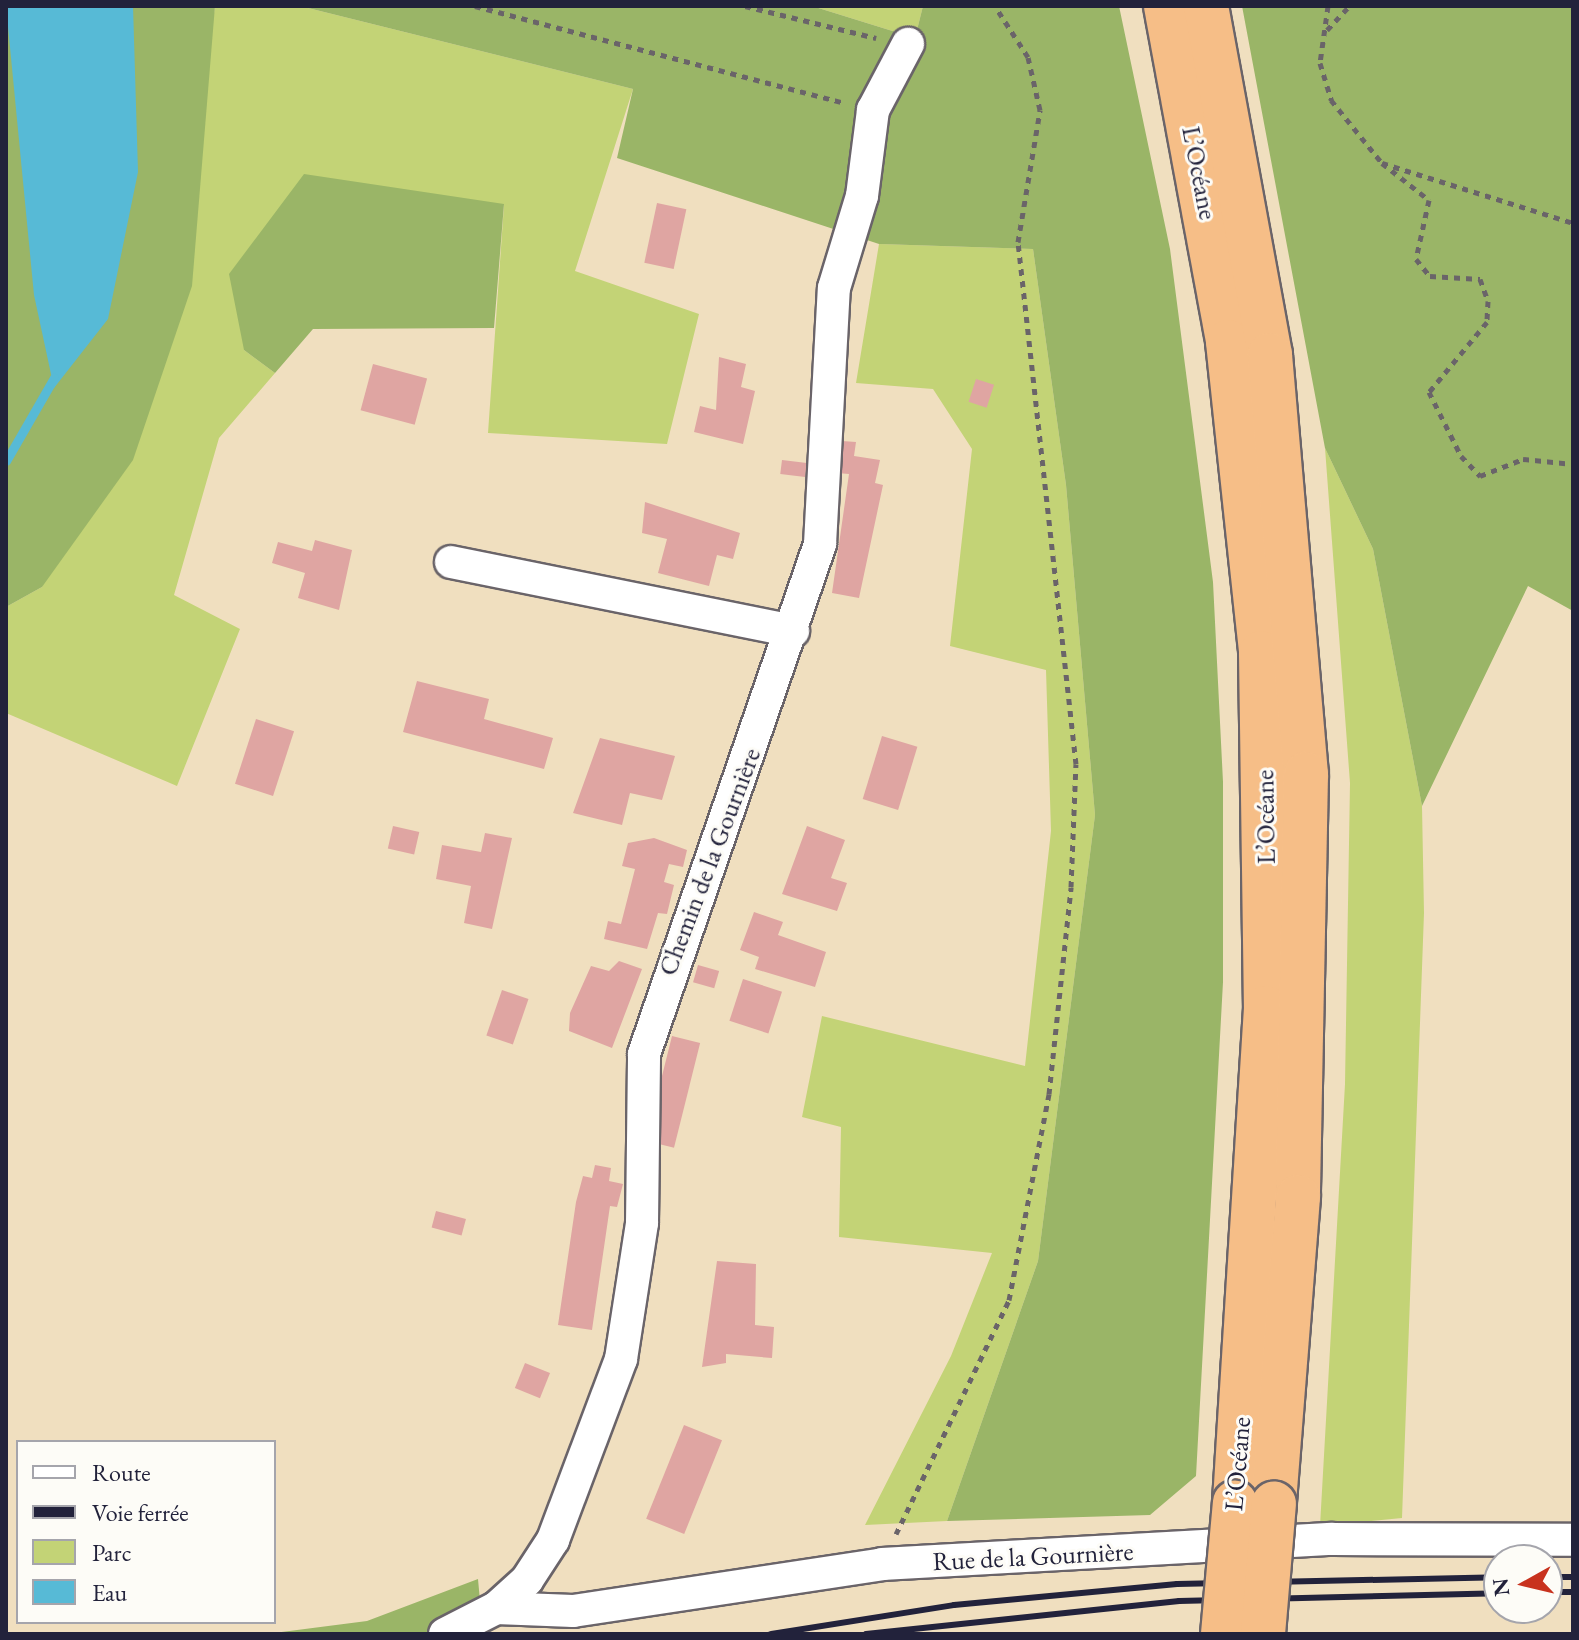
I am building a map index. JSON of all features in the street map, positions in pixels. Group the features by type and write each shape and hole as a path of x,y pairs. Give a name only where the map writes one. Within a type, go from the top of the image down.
{"highway":[{"name":"L’Océane","path":"1166,6 1228,342 1261,668 1266,1008 1254,1503 1263,1634"},
{"name":"L’Océane","path":"1206,6 1270,355 1306,774 1299,1166 1254,1503 1223,1634"}],"street":[{"name":"Chemin de la Gournière","path":"445,1634 496,1608 527,1580 553,1540 621,1359 642,1223 644,1054 793,631 820,544 834,288 862,196 873,110 908,44"},
{"path":"451,562 793,631"},
{"name":"Rue de la Gournière","path":"496,1608 573,1611 882,1564 1332,1539 1573,1540"}],"path":[{"path":"475,6 873,110"},
{"path":"745,6 908,44"},
{"path":"882,1564 1009,1300 1049,1094 1071,887 1076,764 1018,242 1040,110 1028,57 995,6"},
{"path":"1328,6 1320,63 1331,100 1382,163 1429,200 1416,259 1430,276 1480,279 1488,301 1487,322 1429,392 1461,456 1480,476 1523,459 1573,464"},
{"path":"1327,30 1349,6"},
{"path":"1382,163 1573,223"}],"green space":[{"path":"6,6 215,6 192,286 133,460 42,587 6,607"},
{"path":"215,6 300,6 633,89 575,271 699,314 667,444 488,433 504,205 244,350 275,373 219,438 174,595 240,629 177,786 6,713 6,607 42,587 202,101"},
{"path":"300,6 812,6 915,38 923,6 1119,6 1170,249 1213,582 1223,782 1223,982 1196,1476 1150,1515 947,1521 1038,1261 1095,815 1066,485 1033,249 879,244 617,158 633,89"},
{"path":"812,6 923,6 915,38"},
{"path":"1242,6 1573,6 1573,611 1528,586 1422,806 1373,549 1325,448"},
{"path":"304,174 504,204 494,328 313,329 275,373 244,350 229,274"},
{"path":"879,244 1033,249 1066,485 1095,815 1038,1261 947,1521 865,1525 951,1356 992,1253 839,1237 841,1127 802,1117 822,1016 1025,1066 1051,831 1046,670 950,646 972,449 933,389 856,383"},
{"path":"1325,448 1373,549 1422,806 1424,913 1402,1518 1320,1526 1345,1084 1350,783"},
{"path":"478,1579 483,1634 266,1634 367,1621"}],"water":[{"path":"6,6 133,6 138,172 108,319 54,388 34,295"}],"building":[{"path":"657,203 686,209 674,269 644,263"},
{"path":"719,357 746,364 741,387 755,391 743,444 694,432 700,406 716,410"},
{"path":"373,364 427,378 415,425 361,410"},
{"path":"976,379 994,385 987,408 969,402"},
{"path":"842,441 856,442 854,456 880,460 875,483 883,485 859,598 832,593 849,474 837,473"},
{"path":"782,460 807,463 805,477 780,474"},
{"path":"645,502 740,533 733,559 717,555 709,586 658,573 667,539 642,533"},
{"path":"315,540 352,550 339,610 298,598 305,573 272,563 278,542 312,551"},
{"path":"417,681 489,699 484,719 553,738 544,769 403,732"},
{"path":"256,719 294,731 273,796 235,784"},
{"path":"882,736 917,747 898,810 863,799"},
{"path":"600,738 675,756 662,800 630,793 622,825 573,813"},
{"path":"393,826 419,832 414,854 388,848"},
{"path":"807,826 845,840 831,878 847,883 837,911 782,894"},
{"path":"485,833 512,838 492,929 464,923 471,886 436,879 442,845 481,852"},
{"path":"654,838 687,850 683,867 669,864 664,882 674,885 667,914 658,913 647,949 604,939 608,921 621,924 635,869 622,866 628,843"},
{"path":"754,912 783,922 778,935 826,952 815,987 755,969 759,957 740,950"},
{"path":"619,961 642,969 612,1048 569,1031 570,1013 591,966 609,971"},
{"path":"698,965 719,971 714,988 693,982"},
{"path":"743,979 782,992 768,1034 729,1021"},
{"path":"502,990 528,999 513,1045 486,1035"},
{"path":"672,1036 700,1043 674,1148 646,1141"},
{"path":"595,1165 611,1168 609,1181 623,1184 617,1207 610,1206 592,1330 558,1325 576,1202 583,1176 592,1178"},
{"path":"436,1211 466,1219 462,1235 432,1227"},
{"path":"717,1261 756,1264 755,1325 774,1327 772,1358 726,1354 726,1363 702,1367"},
{"path":"525,1363 550,1373 540,1398 515,1388"},
{"path":"684,1425 722,1440 684,1534 646,1519"}],"waterway":[{"path":"6,461 54,378"}],"railway":[{"path":"771,1634 954,1605 1177,1584 1483,1577"},
{"path":"1563,1577 1573,1577"},
{"path":"1563,1592 1573,1592"},
{"path":"866,1634 1179,1601 1483,1593"}]}
